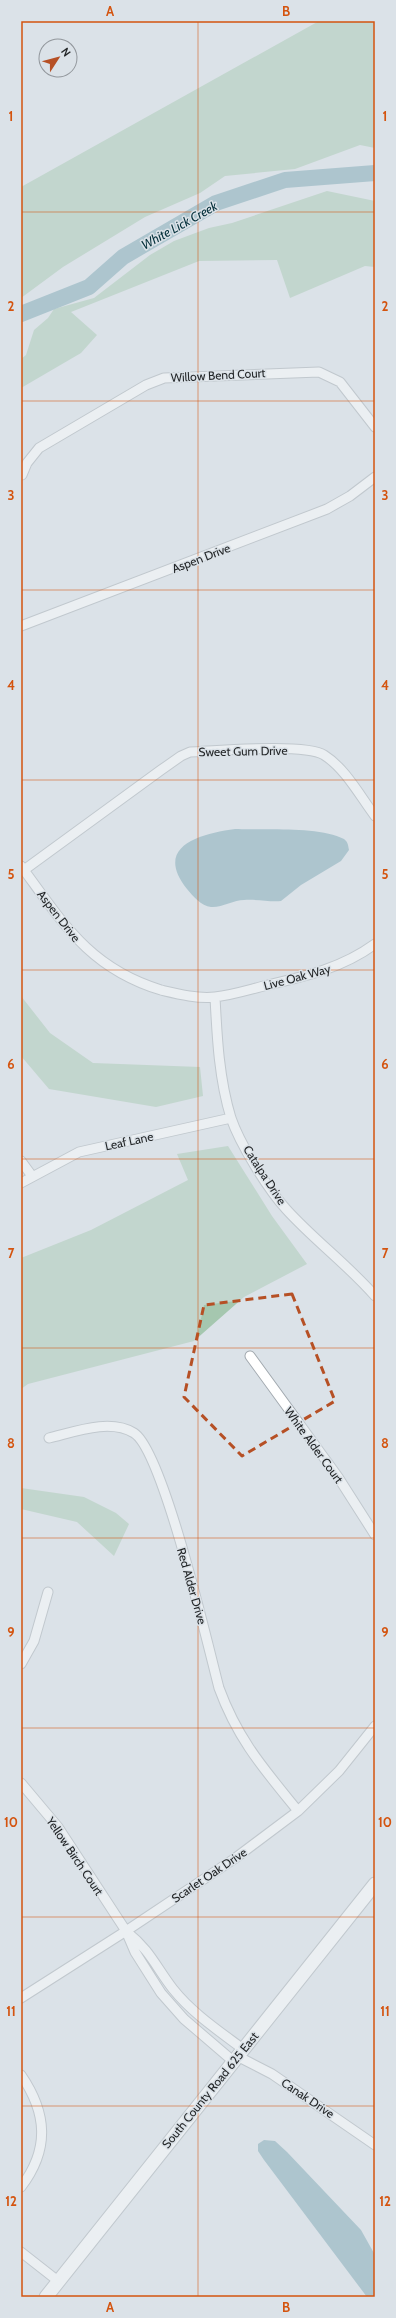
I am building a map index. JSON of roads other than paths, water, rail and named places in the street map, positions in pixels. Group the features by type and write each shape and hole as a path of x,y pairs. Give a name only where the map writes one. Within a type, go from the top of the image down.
{"street":[{"name":"Willow Bend Court","path":"22,475 27,463 39,448 146,386 173,376 319,372 340,382 375,427"},
{"name":"Aspen Drive","path":"21,626 327,509 350,496 375,477"},
{"name":"Sweet Gum Drive","path":"22,868 181,756 190,752 265,749 314,750 325,755 338,768 375,816"},
{"name":"Aspen Drive","path":"22,868 68,931 84,947 109,966 137,981 160,989 183,995 215,997"},
{"name":"Live Oak Way","path":"215,997 317,974 347,962 375,944"},
{"name":"Catalpa Drive","path":"215,997 218,1056 231,1118 254,1164 285,1208 360,1278 375,1296"},
{"name":"Leaf Lane","path":"21,1183 79,1152 231,1118"},
{"path":"21,1161 32,1176"},
{"name":"White Alder Court","path":"250,1356 338,1477 375,1535"},
{"name":"Red Alder Drive","path":"49,1438 110,1426 134,1433 147,1446 165,1489 219,1688 230,1718 250,1752 298,1811"},
{"path":"21,1664 34,1641 48,1592"},
{"name":"Scarlet Oak Drive","path":"21,1998 126,1931 234,1858 298,1811 339,1771 375,1726"},
{"name":"Yellow Birch Court","path":"21,1783 58,1828 126,1931 135,1952 161,1993 184,2019 238,2056"},
{"name":"South County Road 625 East","path":"46,2297 375,1884"},
{"name":"Yellow Birch Court","path":"126,1931 143,1945 174,1989 186,2003 238,2056"},
{"name":"Canak Drive","path":"238,2056 272,2074 375,2145"},
{"path":"21,2075 36,2100 42,2129 38,2158 32,2172 21,2187"},
{"path":"21,2252 58,2281"}],"water":[{"path":"235,829 306,830 320,832 344,839 347,842 349,850 341,861 301,885 281,901 244,900 215,907 207,906 192,895 178,874 175,862 178,852 185,845 195,839 208,834"},
{"path":"264,2140 275,2141 287,2152 361,2230 375,2255 375,2297 367,2297 264,2160 258,2151 258,2144"}],"waterway":[{"name":"White Lick Creek","path":"21,314 89,287 123,257 216,203 285,180 375,173"}]}
